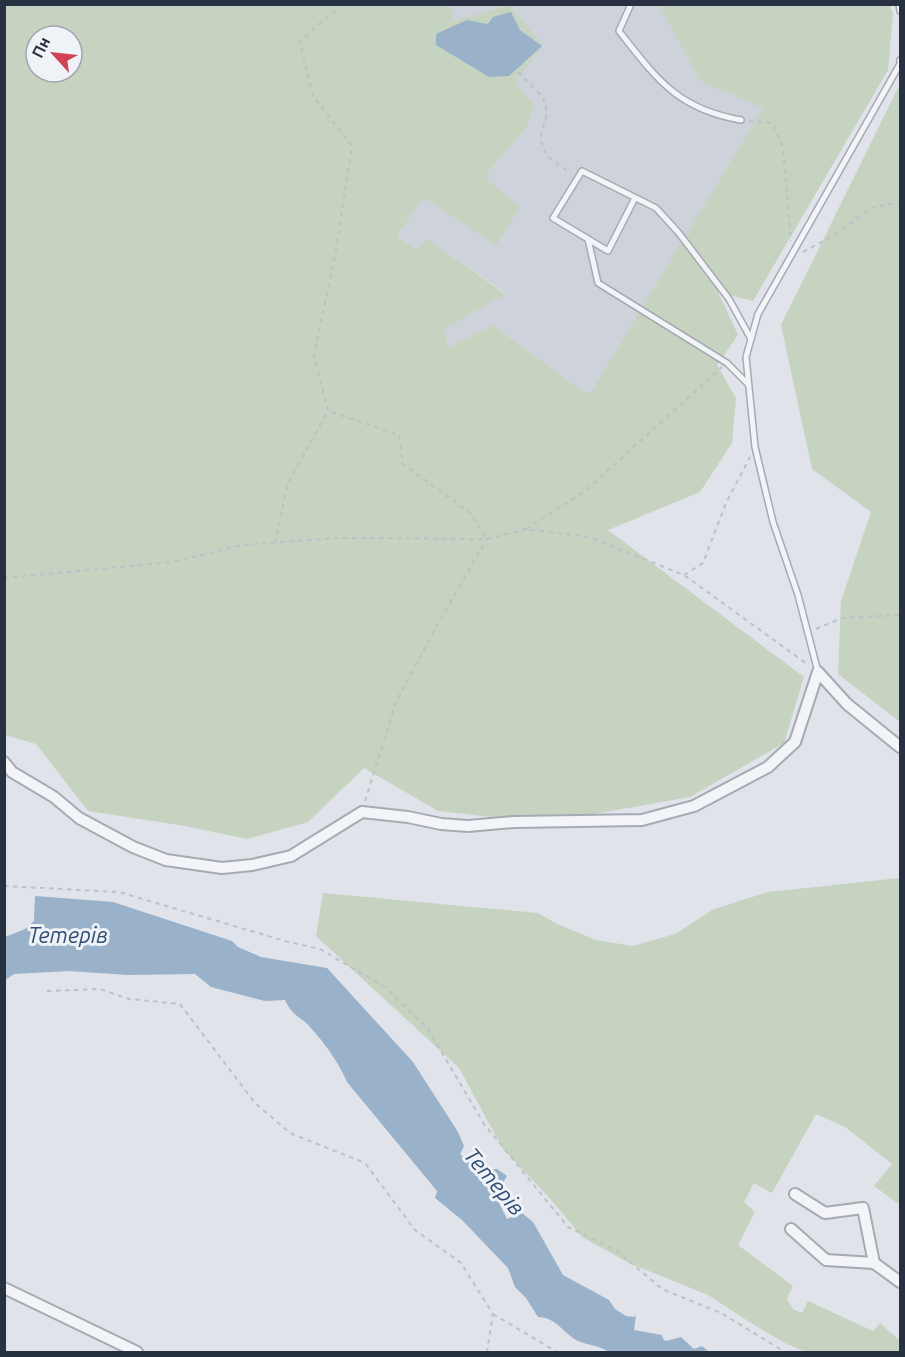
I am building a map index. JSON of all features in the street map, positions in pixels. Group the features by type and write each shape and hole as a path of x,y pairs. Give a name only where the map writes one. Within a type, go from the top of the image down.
{"street":[{"path":"4,762 12,772 54,797 79,818 133,847 166,860 222,868 252,865 291,856 362,812 468,826 514,822 642,820 694,806 768,767 795,742 818,672 847,704 900,747"},
{"path":"795,1194 825,1213 863,1208 874,1263"},
{"path":"791,1229 826,1260 874,1263 900,1282"},
{"path":"4,1288 137,1353"}],"lane":[{"path":"631,4 619,31 667,89 697,108 741,120"},
{"path":"899,4 900,11"},
{"path":"818,672 798,595 773,522 755,447 746,357 758,314 792,258 832,182 900,64 900,60"},
{"path":"635,198 608,251 553,218 582,171 656,208 678,232 729,299 751,339"},
{"path":"588,239 598,283 727,363 748,384"}],"path":[{"path":"274,543 288,483 328,411 314,355 335,256 352,146 313,96 300,41 342,4"},
{"path":"518,72 543,97 547,114 540,138 547,156 577,178"},
{"path":"741,120 773,123 783,148 792,258 835,235 871,208 900,202"},
{"path":"4,578 172,562 243,545 337,538 488,539 526,529 584,492 727,363"},
{"path":"328,411 399,435 403,464 470,513 488,539"},
{"path":"684,575 703,563 726,503 755,447"},
{"path":"526,529 589,537 684,575 818,672"},
{"path":"362,812 396,702 439,622 488,539"},
{"path":"807,633 842,618 900,615"},
{"path":"4,886 119,892 285,941 320,949 385,987 428,1029 484,1124 568,1227 616,1250 662,1289 721,1313 784,1353"},
{"path":"47,991 100,989 129,999 180,1004 255,1103 290,1133 365,1163 415,1230 461,1263 494,1314 557,1353"},
{"path":"487,1353 494,1314"}],"shaded area":[{"path":"450,5 509,5 453,22"},
{"path":"509,5 659,5 700,81 764,107 591,392 448,348 444,329 505,293 427,238 417,250 397,236 424,197 485,179 489,171 528,126 534,105 515,82 525,25"}],"green space":[{"path":"450,4 454,21 509,5 543,45 515,82 534,105 528,126 489,171 486,179 520,207 496,246 424,197 397,236 417,250 427,238 505,294 444,329 448,347 492,325 582,391 591,392 763,108 700,81 659,5 890,5 893,14 888,70 753,301 718,292 738,335 717,365 736,398 732,443 700,492 608,530 804,677 784,743 690,797 594,814 491,817 438,811 364,768 308,822 247,839 185,826 88,811 36,744 5,735 4,5","holes":["467,20 520,30 542,45"]},
{"path":"900,84 900,722 838,674 841,601 871,512 812,469 781,325"},
{"path":"900,878 900,1205 874,1186 892,1164 845,1127 816,1114 772,1193 754,1183 744,1202 755,1212 738,1245 793,1286 787,1299 793,1309 802,1313 808,1301 873,1331 880,1323 900,1341 900,1352 806,1352 754,1325 708,1295 629,1263 582,1237 548,1196 503,1149 459,1068 316,936 323,893 538,913 557,924 596,940 633,946 675,934 714,909 768,892"}],"water":[{"path":"511,12 520,30 542,46 509,76 489,77 436,45 436,34 467,20 488,24 493,17"},
{"name":"Тетерів","path":"35,896 113,902 232,941 238,947 261,957 327,968 413,1062 458,1132 464,1146 460,1154 477,1166 497,1169 507,1176 497,1199 507,1219 522,1213 533,1222 563,1275 609,1300 615,1309 626,1316 636,1315 634,1330 662,1335 666,1341 681,1337 694,1349 702,1346 709,1352 609,1352 578,1341 555,1322 538,1317 526,1298 515,1287 508,1268 462,1220 435,1198 437,1191 347,1082 321,1039 294,1013 285,1000 265,1001 211,987 195,974 128,975 69,971 14,974 5,980 5,937 25,929 34,921"}]}
